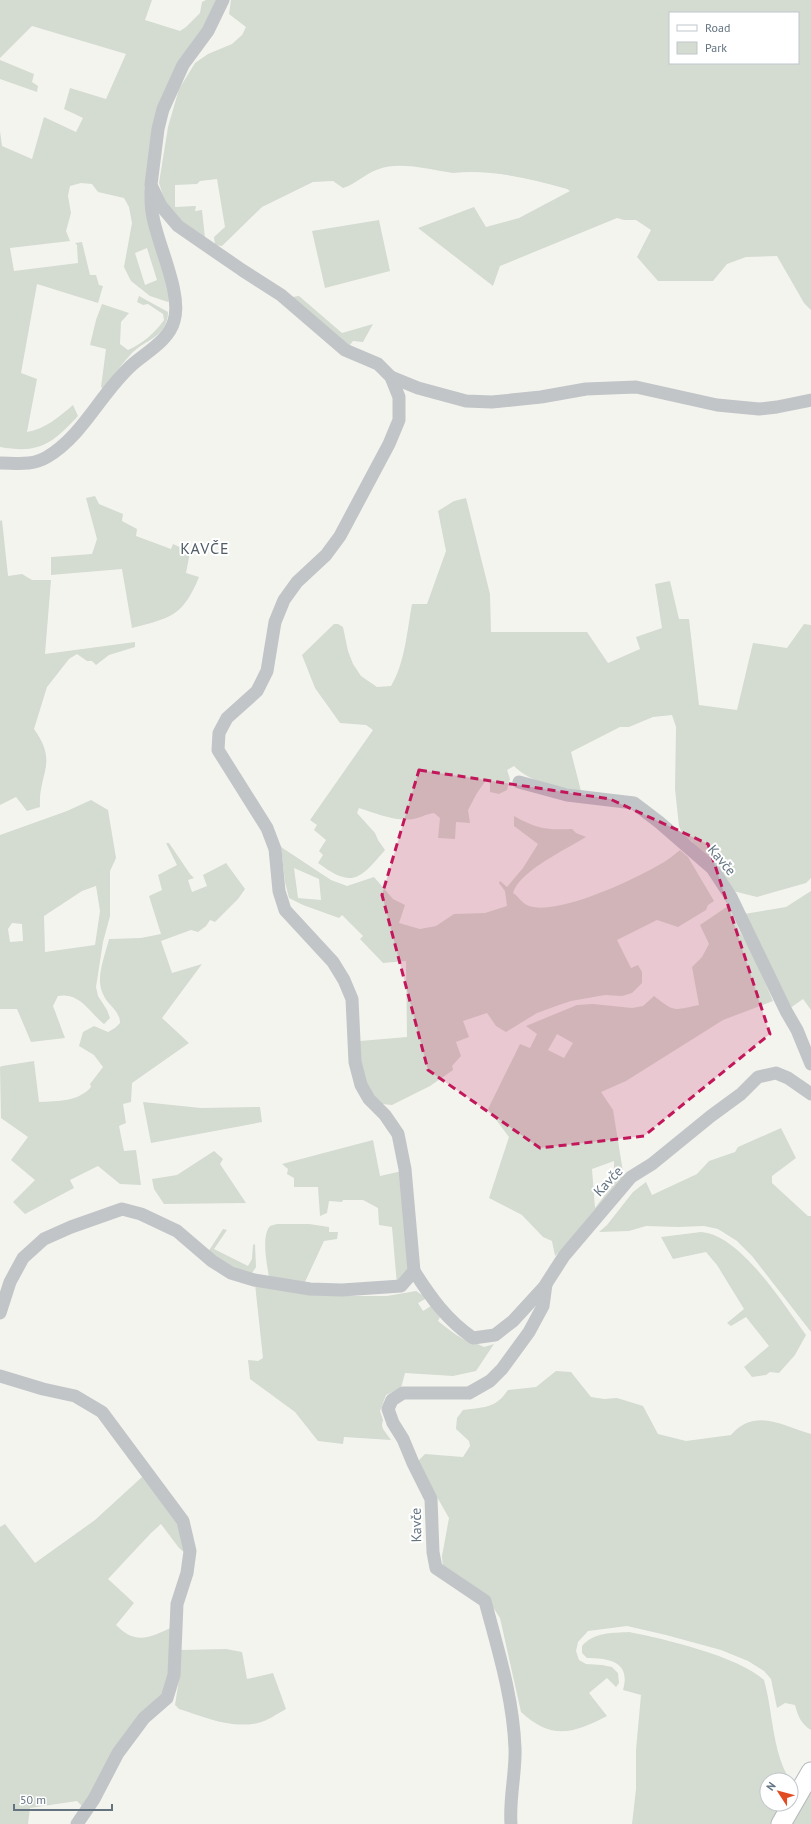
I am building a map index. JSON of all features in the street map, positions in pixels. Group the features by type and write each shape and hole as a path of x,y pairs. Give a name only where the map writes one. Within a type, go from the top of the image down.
{"street":[{"path":"0,463 31,464 47,457 79,429 109,388 125,371 167,336 174,321 176,302 152,213 151,185 158,129 163,109 183,64 208,31 220,10 223,0"},
{"path":"151,185 160,206 178,226 281,295 346,350 378,364 391,376 418,388 466,402 492,402 540,397 586,388 636,387 717,405 759,409 811,400"},
{"path":"0,1313 10,1282 23,1258 44,1240 71,1227 122,1209 142,1214 177,1231 212,1261 231,1272 254,1280 310,1289 342,1290 401,1286 414,1271 404,1169 398,1134 385,1114 369,1099 361,1085 356,1062 352,999 344,980 333,962 285,910 279,891 275,849 267,828 218,750 219,733 227,718 257,691 267,671 275,622 284,600 297,582 326,555 340,536 389,444 399,420 399,398 391,376"},
{"name":"Kavče","path":"519,782 567,795 634,803 659,822 712,868 731,898 786,1012 797,1030 811,1064"},
{"name":"Kavče","path":"414,1271 432,1300 458,1328 473,1338 495,1335 513,1321 546,1284 564,1256 632,1177 652,1164 711,1116 741,1094 758,1077 776,1073 788,1078 811,1094"},
{"name":"Kavče","path":"511,1824 510,1810 515,1750 512,1716 506,1679 485,1602 436,1568 433,1552 431,1499 403,1439 392,1423 388,1409 392,1400 403,1393 469,1393 490,1381 502,1369 529,1332 542,1306 546,1284"},
{"path":"0,1376 43,1389 75,1396 102,1412 183,1521 190,1551 187,1573 177,1604 174,1675 167,1698 144,1718 118,1753 94,1799 77,1824"},
{"path":"781,1824 811,1772"}],"highlighted area":[{"path":"419,770 610,799 708,844 770,1034 644,1136 540,1148 428,1070 382,895"}],"green space":[{"path":"0,0 152,0 145,20 180,31 200,13 202,2 206,0 219,0 150,154 172,299 168,302 150,296 131,281 124,267 132,223 129,207 124,198 98,192 92,184 81,183 70,186 68,196 71,213 66,231 70,241 10,248 14,271 78,263 77,245 75,243 82,242 90,275 96,275 99,285 103,286 98,303 37,284 21,373 37,379 27,432 46,425 73,405 78,416 60,434 44,445 25,449 0,447 0,131 2,146 32,159 44,117 76,132 83,118 64,109 70,88 106,99 126,54 32,26 0,58","holes":["147,248 157,280 145,285 135,253"]},
{"path":"231,0 811,0 811,310 804,303 777,256 746,257 727,264 713,281 658,281 637,257 651,230 636,220 624,220 617,218 500,266 493,286 418,228 474,207 486,227 519,218 570,191 539,182 482,172 453,173 416,167 396,166 374,171 343,188 333,181 313,182 262,207 222,246 215,245 214,237 225,227 217,179 200,181 197,184 175,185 175,207 196,206 195,211 202,210 205,238 202,241 167,208 159,183 168,127 179,89 195,63 208,54 232,44 242,35 246,27 229,14"},
{"path":"0,60 34,74 32,82 38,86 37,92 0,79"},
{"path":"379,220 390,271 325,288 312,231"},
{"path":"139,296 168,312 167,320 160,333 136,349 103,389 101,387 106,349 90,345 96,320 102,304 129,313 121,322 120,344 128,350 148,338 164,320 163,314 148,304 143,305 137,302"},
{"path":"299,296 342,333 373,324 363,342 353,341 349,346 292,297"},
{"path":"95,496 99,504 123,514 122,521 137,529 136,536 171,549 173,544 190,552 186,573 199,577 193,590 181,608 166,618 132,628 122,569 51,575 51,557 92,554 97,539 86,498"},
{"path":"466,498 490,594 491,632 587,632 608,663 640,649 636,637 662,628 655,584 670,581 679,619 689,619 699,705 737,710 753,643 787,648 804,624 811,625 811,878 806,883 757,897 729,890 692,841 683,836 679,826 675,789 676,727 672,715 653,717 629,727 620,727 571,752 581,791 537,781 521,772 514,766 507,770 510,779 507,790 499,794 490,792 490,783 487,779 477,793 468,810 470,823 456,822 455,839 438,838 440,818 434,813 406,820 359,808 357,813 375,833 385,850 369,868 362,874 355,877 348,878 340,876 318,863 323,855 319,851 326,840 314,830 317,825 310,820 373,730 366,725 340,723 315,688 302,655 334,624 338,624 343,627 348,651 353,664 361,676 377,687 391,686 396,677 402,657 412,604 427,604 446,551 438,511 454,501"},
{"path":"2,520 8,576 22,574 32,580 51,580 45,654 135,642 135,647 109,655 96,665 92,661 87,661 77,654 69,659 47,687 34,729 45,751 46,760 46,768 40,795 40,807 27,811 16,797 0,805 0,521"},
{"path":"91,800 108,810 116,858 110,871 110,916 103,942 96,987 98,996 110,1018 104,1024 78,1000 72,997 58,996 53,1006 65,1038 31,1042 17,1009 0,1009 0,835 67,811","holes":["96,886 100,911 95,945 45,952 44,916 82,891","12,923 22,924 23,941 10,942 8,929"]},
{"path":"514,816 529,824 542,828 572,829 576,833 586,837 545,861 524,877 517,885 513,893 527,905 539,908 555,906 593,896 646,872 666,861 680,850 688,857 714,901 708,905 706,910 678,927 657,920 617,940 631,968 638,965 642,972 642,983 632,993 622,996 605,995 571,1001 537,1013 506,1032 496,1026 487,1013 463,1021 469,1037 456,1042 461,1056 452,1066 453,1070 430,1086 392,1105 382,1104 366,1082 362,1068 360,1041 407,1037 406,961 383,963 360,939 363,936 342,915 339,918 303,905 289,898 285,882 281,847 331,880 347,886 374,877 393,899 405,905 399,923 420,929 436,926 454,914 485,913 507,906 505,891 499,883 500,881 507,887 523,868 538,844 514,826","holes":["294,868 319,879 321,900 298,898"]},
{"path":"166,843 169,843 194,878 188,880 192,892 207,886 203,875 226,863 245,889 238,899 215,922 210,920 206,926 198,932 191,930 161,941 172,973 202,964 162,1018 189,1043 132,1083 131,1102 123,1104 126,1123 119,1126 124,1151 136,1150 141,1185 120,1184 98,1166 70,1180 74,1188 25,1214 13,1202 35,1180 11,1160 28,1137 1,1118 0,1067 34,1061 39,1102 60,1101 74,1098 80,1096 91,1087 90,1084 103,1067 94,1055 79,1046 83,1032 94,1026 108,1032 120,1023 116,1011 105,998 100,981 100,974 109,939 141,938 161,934 149,896 162,890 158,875 177,865"},
{"path":"811,891 811,1010 803,999 786,1011 744,914 786,907"},
{"path":"728,906 741,934 749,945 773,1001 723,1020 626,1081 601,1092 613,1110 624,1178 577,1234 555,1256 552,1241 543,1237 522,1215 489,1198 509,1137 488,1109 520,1044 530,1048 537,1034 526,1026 577,1005 593,1004 632,1008 643,1006 654,996 666,1005 675,1009 699,1005 692,967 702,957 709,944 700,925","holes":["557,1034 573,1043 564,1058 548,1050","614,1161 614,1183 595,1208 592,1169"]},
{"path":"143,1102 201,1108 260,1107 262,1122 151,1143"},
{"path":"781,1128 796,1158 772,1176 772,1183 808,1216 811,1216 811,1332 752,1256 737,1241 718,1229 704,1226 646,1226 629,1231 599,1232 607,1225 633,1192 646,1182 652,1195 697,1174 709,1161 735,1152 738,1147"},
{"path":"373,1140 380,1176 402,1171 412,1263 397,1285 392,1227 379,1225 378,1208 363,1200 343,1200 342,1202 329,1201 327,1213 320,1216 318,1187 294,1187 294,1178 287,1174 288,1169 282,1164"},
{"path":"214,1151 223,1159 220,1164 246,1203 164,1204 154,1189 152,1179 177,1175"},
{"path":"277,1224 309,1224 329,1227 329,1232 338,1232 337,1239 324,1241 304,1284 269,1277 265,1250 266,1236 270,1226"},
{"path":"223,1229 227,1230 214,1249 248,1266 252,1259 253,1245 255,1244 256,1267 252,1273 238,1270 208,1252"},
{"path":"701,1232 716,1236 731,1245 746,1258 760,1273 806,1335 795,1355 779,1373 770,1372 766,1375 752,1377 744,1367 769,1346 746,1317 731,1326 727,1323 744,1309 717,1265 706,1252 673,1259 661,1237"},
{"path":"255,1284 328,1296 387,1296 416,1291 427,1298 418,1303 423,1311 431,1306 440,1317 438,1321 456,1335 484,1347 494,1344 476,1371 453,1376 405,1373 401,1388 386,1395 380,1411 383,1420 383,1429 391,1440 344,1437 343,1444 318,1441 295,1412 250,1379 248,1360 258,1361 263,1358"},
{"path":"556,1371 571,1372 591,1397 604,1399 617,1398 643,1406 658,1434 686,1441 731,1435 740,1427 750,1422 759,1420 780,1423 811,1434 811,1730 800,1719 795,1705 785,1703 777,1708 771,1679 764,1671 748,1661 721,1650 627,1626 588,1631 578,1642 576,1651 579,1660 586,1664 612,1667 618,1673 619,1683 616,1687 607,1678 589,1693 607,1716 583,1727 562,1731 542,1727 521,1712 500,1618 489,1601 443,1569 442,1556 449,1518 417,1462 425,1454 463,1457 470,1446 469,1441 456,1429 457,1418 463,1410 494,1404 508,1390 536,1387"},
{"path":"142,1477 168,1508 179,1526 186,1554 179,1548 161,1524 108,1579 134,1603 116,1625 124,1632 131,1636 144,1638 173,1627 167,1690 86,1810 77,1801 30,1808 28,1824 0,1824 0,1527 5,1524 35,1563 95,1520"},
{"path":"629,1632 661,1639 719,1656 752,1671 764,1680 776,1744 786,1772 759,1772 759,1812 780,1812 774,1824 632,1824 636,1789 636,1750 641,1695 623,1690 625,1681 624,1673 617,1664 603,1659 587,1658 582,1653 582,1646 592,1638 604,1634"},
{"path":"226,1649 242,1652 247,1679 273,1673 286,1709 258,1723 238,1724 208,1719 179,1709 175,1705 180,1673 180,1650"},
{"path":"811,1787 811,1824 791,1824 797,1812 799,1812 799,1809"}],"district":[{"name":"KAVČE","path":"205,548"}]}
